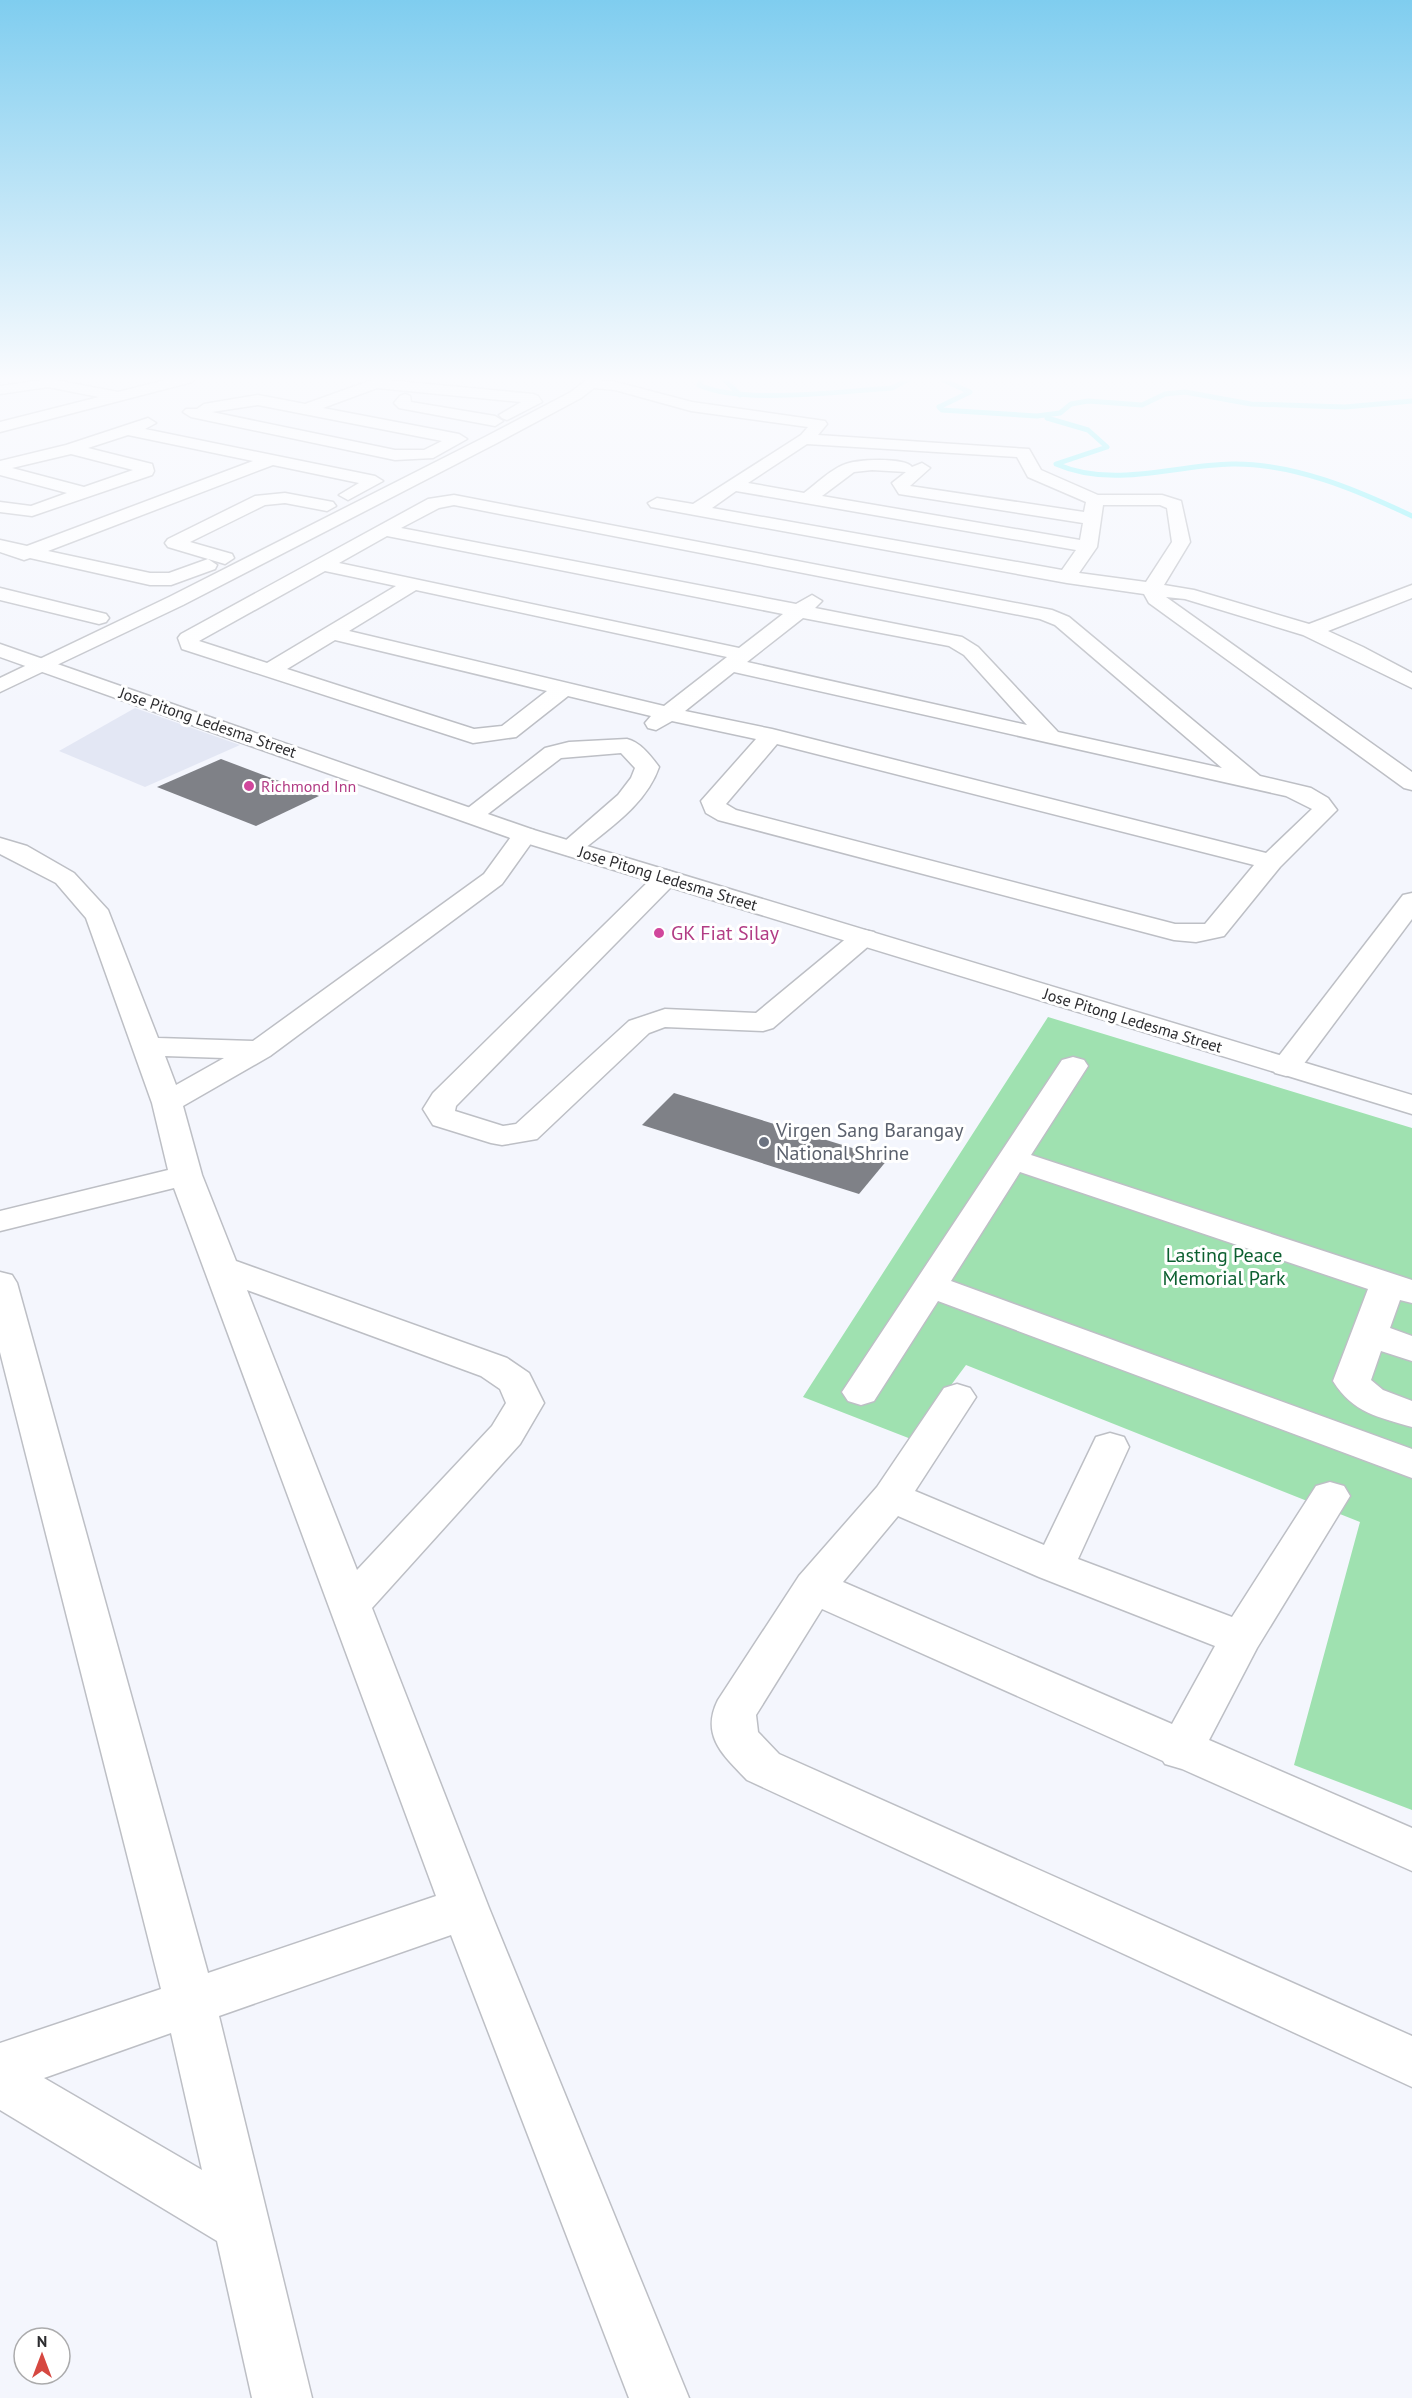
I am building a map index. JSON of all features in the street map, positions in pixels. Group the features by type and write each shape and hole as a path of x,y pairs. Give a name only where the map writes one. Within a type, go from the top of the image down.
{"street":[{"path":"80,491 87,493"},
{"path":"0,507 32,511 93,491"},
{"path":"0,563 190,491"},
{"path":"0,546 161,580 171,579 225,558 357,491"},
{"path":"0,686 176,601 389,491"},
{"path":"698,509 726,491"},
{"path":"762,491 1088,548"},
{"path":"807,499 818,491"},
{"path":"914,491 1093,509 1162,500 1175,505 1182,542 1152,588"},
{"path":"1063,491 1093,509"},
{"path":"225,558 174,543 261,500 285,498 327,506"},
{"path":"564,689 508,732 473,736 189,645 188,638 434,503 454,500 1045,614 1062,621 1252,782"},
{"path":"657,503 1067,577 1187,594 1310,631 1408,677"},
{"path":"1067,577 1088,548 1093,509"},
{"path":"382,530 955,641 971,651 1050,736"},
{"path":"320,564 1252,782 1312,797 1322,803 1325,810 1271,862 1214,930 1196,934 1173,933 727,815 715,808 713,801 772,736"},
{"path":"471,815 553,753 569,749 627,746 845,576"},
{"path":"272,670 413,584"},
{"path":"1152,588 1156,599 1412,783"},
{"path":"1310,631 1412,591"},
{"path":"0,594 99,618"},
{"path":"332,633 668,714 772,736 1271,862"},
{"name":"Jose Pitong Ledesma Street","path":"0,650 525,835 1412,1105"},
{"path":"570,848 636,790 645,778 647,767 627,746"},
{"path":"168,1103 260,1050 493,879 525,835"},
{"path":"0,846 18,852 65,878 99,916 168,1103 186,1175 221,1268 465,1908 659,2398"},
{"path":"666,879 444,1100 438,1109 444,1118 502,1136 526,1132 639,1027 665,1018 763,1022 864,938"},
{"path":"1286,1067 1401,937 1412,902"},
{"path":"147,1047 260,1050"},
{"path":"861,1392 1073,1066"},
{"path":"1013,1159 1400,1288 1369,1334 1353,1381 1356,1390 1373,1401 1412,1414"},
{"path":"0,1221 186,1175"},
{"path":"221,1268 494,1366 516,1382 525,1403 506,1435 350,1605"},
{"path":"0,1283 190,2002 282,2398"},
{"path":"930,1286 1412,1464"},
{"path":"1369,1334 1412,1349"},
{"path":"957,1397 891,1497 814,1587 734,1713 736,1739 763,1767 1412,2062"},
{"path":"1054,1566 1110,1447"},
{"path":"1181,1750 1241,1638 1330,1496"},
{"path":"891,1497 1054,1566 1241,1638"},
{"path":"814,1587 1412,1850"},
{"path":"0,2068 465,1908"},
{"path":"0,2081 243,2225"}],"shaded area":[{"path":"135,708 240,745 145,787 59,751"}],"green space":[{"name":"Lasting Peace Memorial Park","path":"1048,1017 1412,1128 1412,1810 1294,1765 1360,1522 966,1365 911,1439 803,1397"}],"building":[{"path":"221,759 319,796 256,826 157,787"},
{"name":"Virgen Sang Barangay National Shrine","path":"674,1093 888,1159 859,1194 642,1125"}],"waterway":[{"path":"1354,491 1412,516"}],"place":[{"name":"Richmond Inn","path":"249,786"},
{"name":"GK Fiat Silay","path":"659,933"},
{"name":"Virgen Sang Barangay National Shrine","path":"764,1142"}]}
